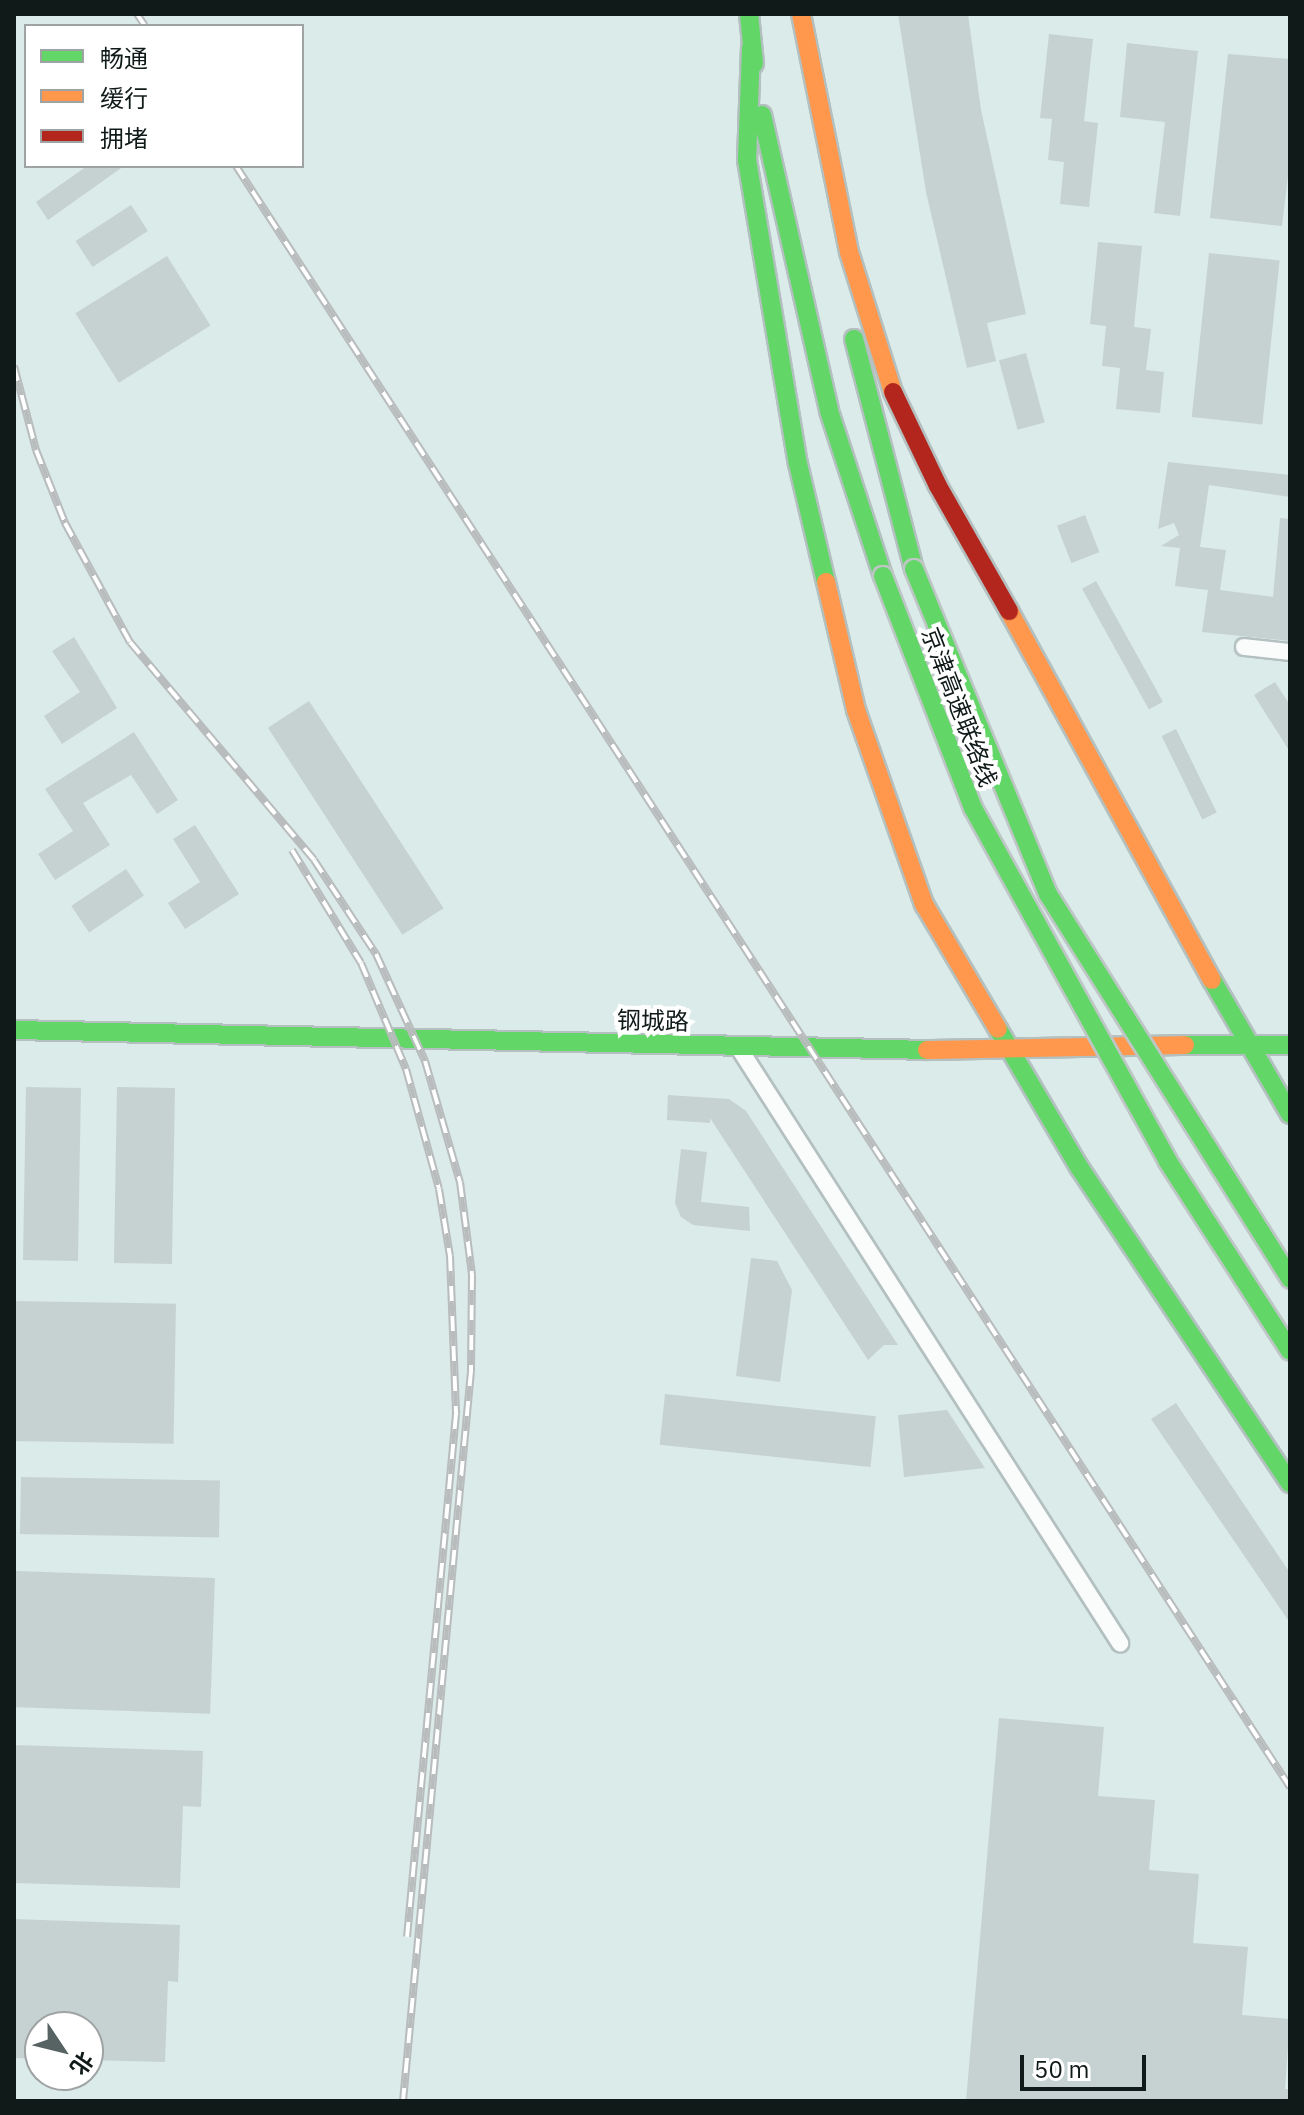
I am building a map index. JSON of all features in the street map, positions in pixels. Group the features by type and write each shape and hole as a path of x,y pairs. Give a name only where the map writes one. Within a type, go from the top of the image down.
{"main road":[{"name":"京津高速联络线","path":"749,14 751,47 774,186 825,396 883,576 973,808 1167,1160 1290,1351"},
{"path":"791,14 804,128"},
{"path":"801,14 849,252 884,374 938,486 1077,727 1245,1042 1290,1114"},
{"path":"751,47 747,160 798,464 856,710 924,904 1079,1167 1290,1483"},
{"name":"京津高速联络线","path":"809,158 914,569 1048,894 1290,1279"},
{"name":"钢城路","path":"14,1030 1012,1052 1245,1042 1290,1045"}],"street":[{"path":"1244,647 1290,652"},
{"path":"739,1048 1120,1643"}],"building":[{"path":"898,14 968,14 981,110 1026,314 987,323 996,361 967,368 926,192"},
{"path":"1049,34 1093,39 1084,121 1098,123 1089,207 1060,204 1064,162 1048,160 1052,119 1040,118"},
{"path":"1127,43 1198,51 1180,216 1154,213 1165,122 1120,117"},
{"path":"1228,54 1290,59 1290,159 1282,226 1210,218"},
{"path":"84,168 121,168 48,220 36,202"},
{"path":"131,205 148,231 93,267 76,241"},
{"path":"1098,242 1142,246 1134,327 1151,329 1146,370 1164,372 1160,413 1116,409 1120,368 1102,366 1106,326 1090,324"},
{"path":"1209,253 1280,260 1262,425 1192,417"},
{"path":"167,256 210,326 119,383 75,313"},
{"path":"1026,353 1045,423 1018,430 999,360"},
{"path":"1168,462 1290,475 1290,497 1209,485 1200,547 1226,550 1220,590 1273,597 1280,518 1290,519 1290,641 1202,632 1208,590 1175,586 1180,548 1161,546 1179,535 1174,523 1158,529"},
{"path":"1085,515 1099,552 1071,563 1057,526"},
{"path":"1096,581 1163,702 1149,709 1082,589"},
{"path":"74,637 117,708 62,744 44,716 80,692 52,651"},
{"path":"1275,682 1290,705 1290,752 1254,695"},
{"path":"309,701 444,908 402,935 268,728"},
{"path":"1176,729 1217,813 1202,820 1162,736"},
{"path":"134,732 178,800 157,814 131,775 83,803 110,845 55,880 38,854 73,831 45,789"},
{"path":"195,825 239,894 185,929 168,903 200,882 173,839"},
{"path":"126,869 144,896 89,932 71,906"},
{"path":"26,1087 81,1088 78,1261 23,1260"},
{"path":"117,1087 175,1088 172,1264 114,1263"},
{"path":"668,1095 729,1099 746,1111 898,1345 884,1345 868,1360 710,1118 710,1123 667,1120"},
{"path":"681,1149 707,1152 701,1202 749,1207 750,1231 693,1225 681,1217 675,1203"},
{"path":"751,1258 777,1261 792,1290 780,1382 736,1376"},
{"path":"14,1301 176,1304 174,1444 14,1441"},
{"path":"665,1394 876,1416 871,1467 660,1445"},
{"path":"1176,1403 1290,1573 1290,1623 1151,1419"},
{"path":"947,1410 985,1468 904,1477 898,1415"},
{"path":"21,1477 220,1480 219,1537 20,1534"},
{"path":"16,1571 215,1578 210,1714 14,1707"},
{"path":"999,1718 1104,1727 1098,1796 1155,1800 1149,1870 1199,1874 1193,1943 1248,1947 1242,2015 1290,2019 1285,2089 1290,2089 1290,2101 966,2101"},
{"path":"14,1745 203,1751 201,1807 183,1806 180,1888 14,1883"},
{"path":"14,1919 180,1925 178,1982 168,1981 165,2062 104,2060 104,2011 24,2011 24,2058 14,2058"}],"railway":[{"path":"137,14 144,24"},
{"path":"237,168 1290,1787"},
{"path":"14,366 36,450 65,523 130,642 314,860 376,954 425,1061 460,1182 472,1275 471,1371 403,2101"},
{"path":"292,850 361,963 406,1069 439,1189 450,1256 456,1414 407,1937"}],"traffic: fast":[{"path":"749,14 754,64"},
{"path":"751,47 747,160 798,464 826,582"},
{"path":"762,115 829,411 883,576"},
{"path":"854,339 914,569"},
{"path":"914,569 1048,894 1290,1279"},
{"path":"883,576 973,808 1167,1160 1290,1351"},
{"path":"1212,980 1290,1114"},
{"path":"998,1029 1079,1167 1290,1483"},
{"path":"14,1030 927,1050"},
{"path":"1185,1045 1290,1045"}],"traffic: slow":[{"path":"801,14 849,252 893,392"},
{"path":"826,582 856,710 924,904 998,1029"},
{"path":"1009,611 1212,980"},
{"path":"927,1050 1185,1045"}],"traffic: jam":[{"path":"893,392 938,486 1009,611"}]}
